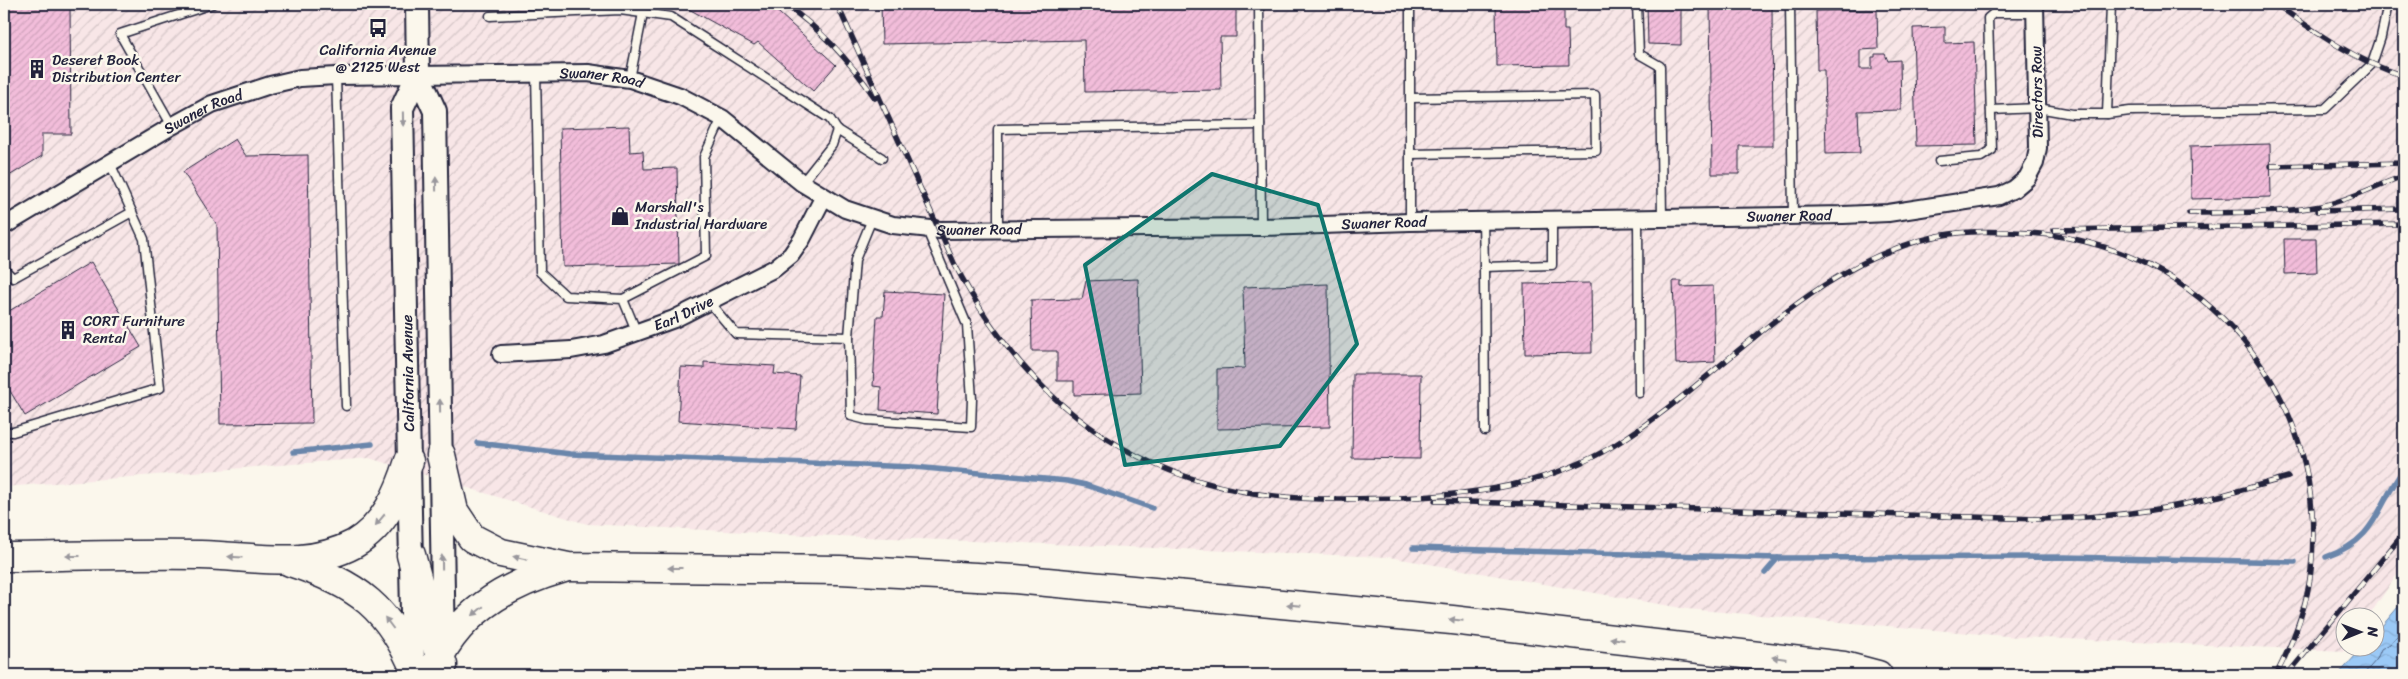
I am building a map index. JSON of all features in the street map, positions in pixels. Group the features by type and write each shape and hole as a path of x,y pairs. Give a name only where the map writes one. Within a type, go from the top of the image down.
{"highway":[{"path":"441,455 454,511 472,538 501,553 568,567 840,570 1015,579 1452,620 1836,665 1878,675"},
{"path":"4,557 202,555 284,560 326,555 355,543 379,522 395,498 409,461"},
{"path":"411,555 430,665"},
{"path":"284,560 338,580 374,604 404,645 430,665"},
{"path":"430,665 466,620 497,596 525,580 568,567"},
{"path":"430,665 443,601"}],"main road":[{"name":"California Avenue","path":"417,4 418,74 434,111 443,601"},
{"name":"California Avenue","path":"418,74 402,108 409,461 411,555 430,665"}],"street":[{"name":"Directors Row","path":"2027,178 2035,163 2038,148 2036,8"},
{"name":"Swaner Road","path":"4,226 172,126 212,104 242,92 300,78 418,74 588,73 630,79 680,96 722,118 802,184 845,210 893,225 927,230 1261,227 1410,222 1888,213 1983,200 1999,196 2014,189 2027,178"},
{"name":"Earl Drive","path":"501,354 571,350 604,344 637,334 709,302 775,268 791,255 802,239 823,198"}],"lane":[{"path":"172,126 120,34 212,4"},
{"path":"1259,4 1261,227"},
{"path":"1410,4 1410,222"},
{"path":"1637,4 1639,54 1660,66 1662,218"},
{"path":"1790,4 1793,216"},
{"path":"2106,114 2111,4"},
{"path":"1991,110 2038,108 2072,114 2106,114 2130,111 2325,109 2372,64 2381,37 2388,4"},
{"path":"1939,161 1981,157 1990,153 1992,145 1988,18 1994,12 2036,8"},
{"path":"490,16 620,10 671,17 830,119 837,130 882,158"},
{"path":"630,79 643,13"},
{"path":"536,73 540,272 566,296 623,299 706,256 704,157 722,118"},
{"path":"336,76 346,406"},
{"path":"1410,154 1596,151 1595,95 1411,98"},
{"path":"998,230 998,129 1260,125"},
{"path":"802,184 832,145 837,130"},
{"path":"4,432 13,432 160,388 144,238 110,163"},
{"path":"4,269 13,278 132,212"},
{"path":"1638,218 1639,394"},
{"path":"872,219 855,260 849,337 850,416 867,420 971,427 972,399 967,325 927,230"},
{"path":"1484,267 1552,266 1552,220"},
{"path":"1483,221 1485,432"},
{"path":"623,299 637,334"},
{"path":"709,302 736,334 849,337"}],"highlighted area":[{"path":"1212,174 1318,205 1357,344 1280,446 1125,465 1085,265"}],"shaded area":[{"path":"4,4 2404,4 2404,564 2376,606 2336,606 2336,651 2018,637 1687,609 1389,557 785,534 587,524 369,458 4,487"}],"water":[{"path":"2404,600 2404,675 2338,675 2355,656 2386,656 2386,621"}],"building":[{"name":"Deseret Book Distribution Center","path":"4,4 70,4 71,134 42,134 42,156 4,179"},
{"path":"690,4 762,4 779,13 836,65 813,91 758,42 754,45 687,8"},
{"path":"881,4 1236,4 1236,37 1220,37 1221,90 1085,92 1084,40 882,44"},
{"path":"1496,4 1564,4 1564,30 1568,30 1569,65 1497,66"},
{"path":"1647,4 1681,4 1681,45 1648,44"},
{"path":"1710,4 1772,4 1773,146 1739,146 1739,174 1712,174"},
{"path":"1877,10 1878,49 1860,50 1860,69 1872,69 1872,57 1875,57 1875,54 1885,54 1888,61 1900,60 1901,110 1858,111 1860,153 1826,154 1824,70 1817,70 1816,11"},
{"path":"1945,27 1945,43 1974,42 1977,145 1916,146 1913,28"},
{"name":"Marshall's Industrial Hardware","path":"629,126 630,152 643,151 644,169 677,168 679,264 563,267 560,128"},
{"path":"235,139 246,156 308,155 312,423 220,424 217,225 183,172"},
{"path":"2270,144 2271,197 2191,199 2190,146"},
{"path":"2284,239 2316,239 2317,273 2285,274"},
{"name":"CORT Furniture Rental","path":"91,262 141,347 25,416 4,381 4,314"},
{"path":"1138,279 1141,393 1074,395 1074,381 1057,381 1057,351 1032,351 1031,300 1082,299 1086,281"},
{"path":"1673,281 1681,281 1681,287 1713,286 1715,362 1676,364"},
{"path":"1591,283 1592,353 1525,354 1524,284"},
{"path":"1328,284 1330,427 1217,429 1217,369 1245,368 1243,287"},
{"path":"885,291 944,294 937,414 880,410 881,387 873,386 877,316 883,316"},
{"path":"704,362 775,366 774,374 800,376 796,429 678,421 681,367 704,368"},
{"path":"1353,374 1421,374 1420,459 1352,458"}],"waterway":[{"path":"477,443 571,454 914,467 1067,481 1086,485 1152,508"},
{"path":"293,452 372,444"},
{"path":"2326,557 2343,550 2366,531 2404,469"},
{"path":"1413,548 1778,558 2065,557 2295,562"},
{"path":"1765,573 1778,558"}],"railway":[{"path":"784,4 834,46 875,98"},
{"path":"837,4 954,263 980,308 1009,349 1041,385 1077,417 1117,445 1160,467 1208,483 1259,494 1329,499 1427,497 1509,486 1563,470 1613,446 1653,419 1768,326 1807,297 1847,271 1891,250 1938,236 1984,232 2030,233 2093,244 2150,266 2201,299 2243,341 2277,390 2300,446 2312,506 2311,570 2306,598 2298,624 2276,675"},
{"path":"2276,4 2321,36 2369,62 2404,76"},
{"path":"2271,166 2404,163"},
{"path":"2189,213 2305,209 2342,200 2404,176"},
{"path":"2317,211 2404,209"},
{"path":"2054,230 2404,224"},
{"path":"1435,501 2039,519 2098,516 2158,509 2240,491 2288,477"},
{"path":"2287,675 2404,533"}],"place":[{"name":"California Avenue @ 2125 West","path":"378,28"},
{"name":"Deseret Book Distribution Center","path":"37,69"},
{"name":"Marshall's Industrial Hardware","path":"620,216"},
{"name":"CORT Furniture Rental","path":"68,330"}]}
